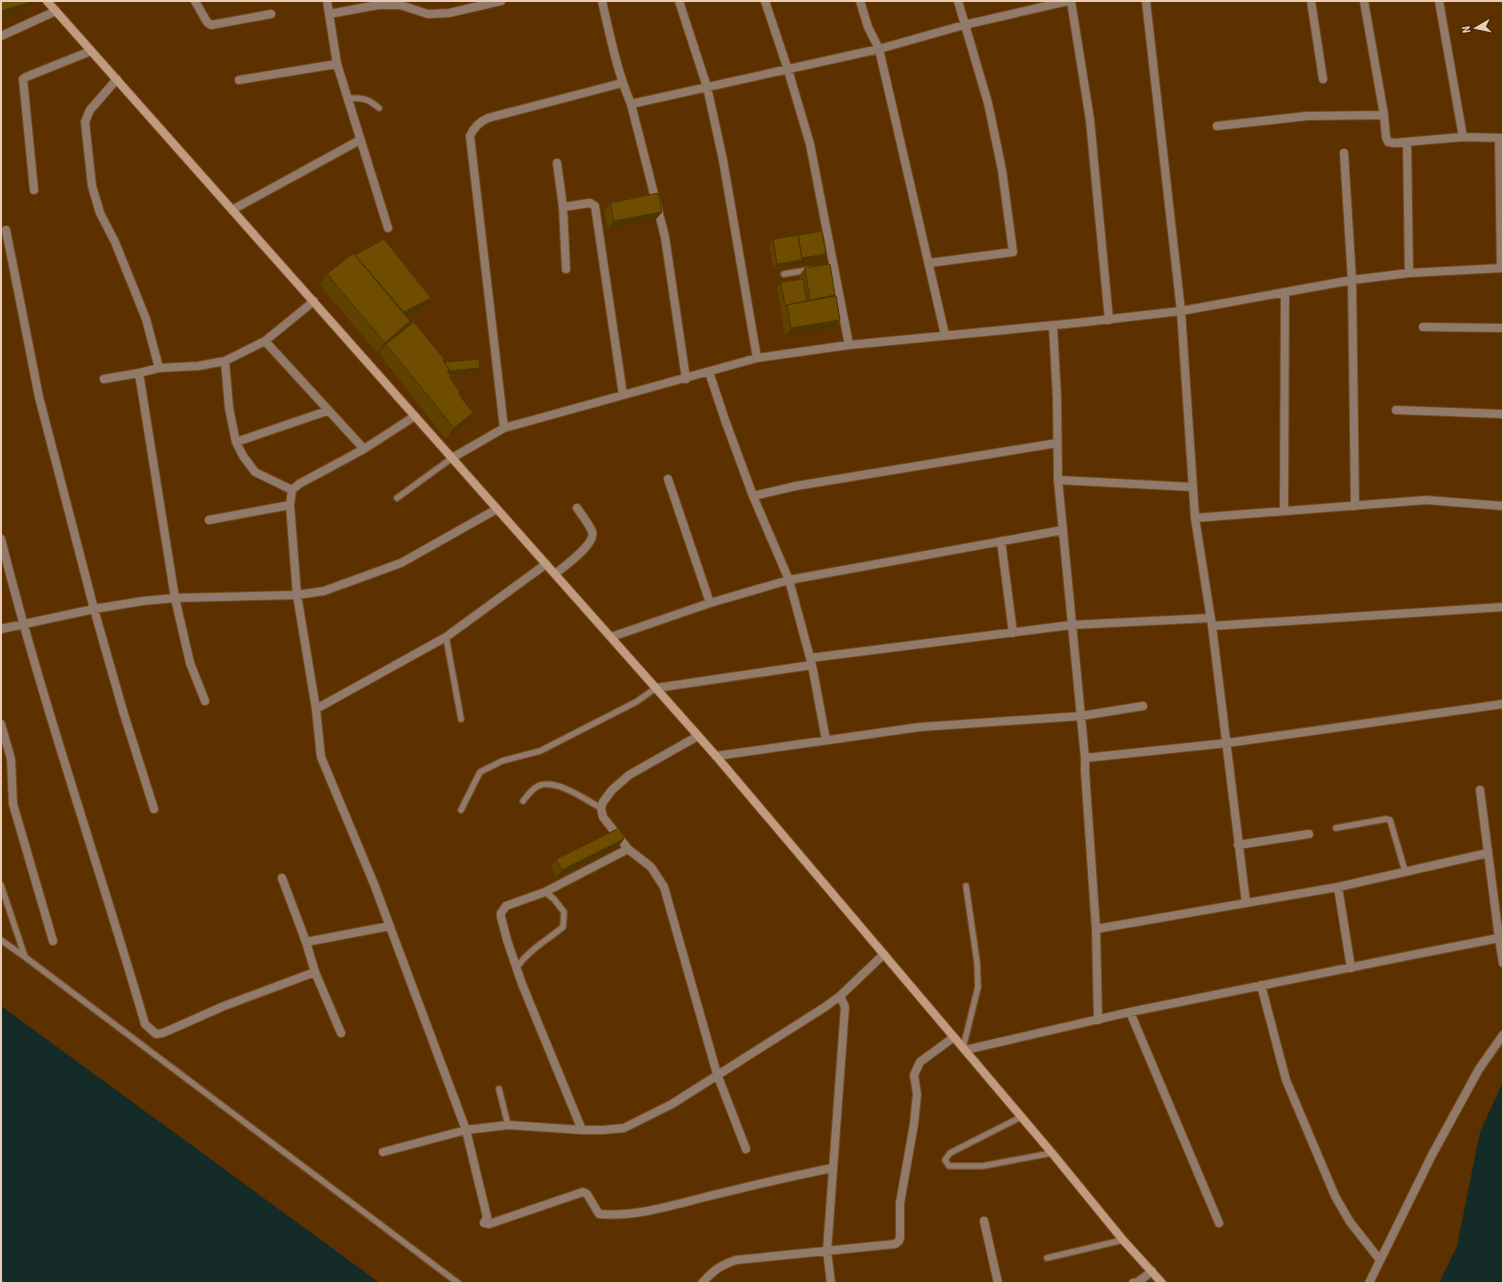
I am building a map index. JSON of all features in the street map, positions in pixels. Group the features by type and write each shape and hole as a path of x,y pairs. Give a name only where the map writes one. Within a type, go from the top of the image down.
{"street":[{"path":"47,1 716,756 1052,1153 1123,1240 1162,1283"},
{"path":"195,1 207,22 211,25 270,14"},
{"path":"327,1 337,64 388,228"},
{"path":"329,14 393,5 400,5 428,14 449,13 501,1"},
{"path":"602,1 613,52 622,84 631,104 665,237 686,379"},
{"path":"679,1 707,87 723,160 757,358"},
{"path":"765,1 788,70 810,144 830,266 849,345"},
{"path":"860,1 868,26 879,49 930,263 945,335"},
{"path":"930,263 1013,252 1002,170 990,110 958,1"},
{"path":"631,104 879,49 964,25 1068,1"},
{"path":"1071,1 1090,120 1109,320"},
{"path":"1146,1 1181,310 1195,518 1211,622 1246,902"},
{"path":"1311,1 1323,79"},
{"path":"452,458 504,428 686,379 757,358 849,345 1109,320 1181,310 1352,280 1409,273 1502,268 1501,138 1463,137 1394,143 1388,142 1364,1"},
{"path":"1439,1 1463,137"},
{"path":"1,36 56,11"},
{"path":"34,190 23,79 26,76 91,51"},
{"path":"240,80 337,64"},
{"path":"117,79 90,110 85,122 92,186 100,213 115,242 141,306 159,368"},
{"path":"504,428 470,136 475,127 488,118 622,84"},
{"path":"1216,126 1307,116 1384,115"},
{"path":"232,210 360,140"},
{"path":"1407,142 1409,273"},
{"path":"1344,152 1352,280 1355,506"},
{"path":"557,164 563,207 566,269"},
{"path":"563,207 590,203 595,206 623,395"},
{"path":"6,230 38,397 94,609 123,711 154,809"},
{"path":"1284,511 1285,292"},
{"path":"104,379 159,368 198,366 225,361 264,341 314,301"},
{"path":"1053,326 1057,398 1058,480 1085,758 1096,929 1098,1020"},
{"path":"1423,327 1503,328"},
{"path":"264,341 364,449"},
{"path":"225,361 229,408 236,442 243,456 255,472 292,490"},
{"path":"709,372 753,496 789,580 811,662 826,740"},
{"path":"139,373 175,598 190,663 206,700"},
{"path":"236,442 327,410"},
{"path":"1396,410 1503,414"},
{"path":"415,416 364,449 300,484 292,490 290,505 297,595 316,709 321,757 390,926 466,1130 487,1217 484,1223 489,1224 583,1192 587,1194 599,1214 627,1214 652,1211 790,1176 833,1168"},
{"path":"753,496 796,486 1057,443"},
{"path":"668,479 710,603"},
{"path":"1058,480 1192,487"},
{"path":"1195,518 1426,500 1503,506"},
{"path":"209,520 290,505"},
{"path":"555,574 592,540 592,532 577,508"},
{"path":"1,629 94,609 175,598 297,595 324,591 401,563 497,509"},
{"path":"611,637 710,603 789,580 1063,530"},
{"path":"1,539 72,789 145,1024 156,1034 163,1033 224,1006 315,972"},
{"path":"1001,542 1013,633"},
{"path":"316,709 446,637 546,564"},
{"path":"656,688 811,662 1071,626 1211,622 1503,607"},
{"path":"1085,758 1227,743 1503,704"},
{"path":"716,756 920,727 1081,716 1143,706"},
{"path":"1,724 11,759 13,804 53,941"},
{"path":"698,736 629,775 612,790 603,802 601,808 603,817 628,849 651,867 664,887 717,1074 746,1150"},
{"path":"1480,790 1498,938 1503,963"},
{"path":"1238,845 1309,834"},
{"path":"582,1130 522,984 507,940 501,913 506,906 545,892 628,849"},
{"path":"1096,929 1246,902 1338,888 1405,871 1488,853"},
{"path":"282,878 306,942 315,972 341,1033"},
{"path":"1338,888 1350,968"},
{"path":"306,942 390,926"},
{"path":"964,1049 1130,1012 1498,938"},
{"path":"383,1152 466,1130 508,1126 582,1130 624,1128 672,1104 840,996 884,954"},
{"path":"1262,985 1286,1080 1335,1196 1350,1222 1380,1260"},
{"path":"831,1283 827,1251 845,1007 840,996"},
{"path":"1130,1012 1219,1223"},
{"path":"1369,1283 1432,1155 1479,1069 1503,1035"},
{"path":"702,1283 713,1271 736,1260 894,1244 899,1241 900,1203 914,1124 917,1094 914,1075 920,1062 954,1037"},
{"path":"984,1221 998,1283"},
{"path":"1133,1283 1138,1282 1152,1271"}],"lane":[{"path":"347,98 362,98 370,100 379,108"},
{"path":"784,274 812,269"},
{"path":"397,498 452,458"},
{"path":"446,637 461,719"},
{"path":"461,810 480,772 502,761 540,751 636,702 656,688"},
{"path":"523,801 539,786 550,784 566,788 601,808"},
{"path":"1336,828 1386,819 1390,820 1405,871"},
{"path":"1,885 25,957"},
{"path":"964,1049 978,987 977,962 966,886"},
{"path":"517,966 532,950 545,942 563,927 564,912 554,899 545,892"},
{"path":"1,940 458,1283"},
{"path":"499,1089 508,1126"},
{"path":"1021,1117 950,1153 945,1160 949,1166 984,1166 1052,1153"},
{"path":"1047,1258 1123,1240"}],"water":[{"path":"1,1006 380,1283 7,1283 1,1279"},
{"path":"1503,1082 1503,1283 1439,1283 1457,1246 1480,1132"}],"building":[{"path":"1,1 34,1 1,11"},
{"path":"658,193 662,212 614,221 610,203"},
{"path":"822,231 826,254 802,258 798,235"},
{"path":"798,235 802,260 777,264 773,239"},
{"path":"384,239 431,298 404,312 355,255"},
{"path":"353,253 410,321 385,343 327,274"},
{"path":"830,264 835,295 810,300 805,268"},
{"path":"803,279 807,301 785,306 781,282"},
{"path":"836,296 840,320 791,328 787,305"},
{"path":"414,322 445,360 443,361 449,369 447,371 451,376 450,378 459,391 460,396 473,413 454,428 386,344"},
{"path":"479,359 480,368 448,371 449,369 445,363 445,362"},
{"path":"619,828 624,839 562,870 556,859"}]}
